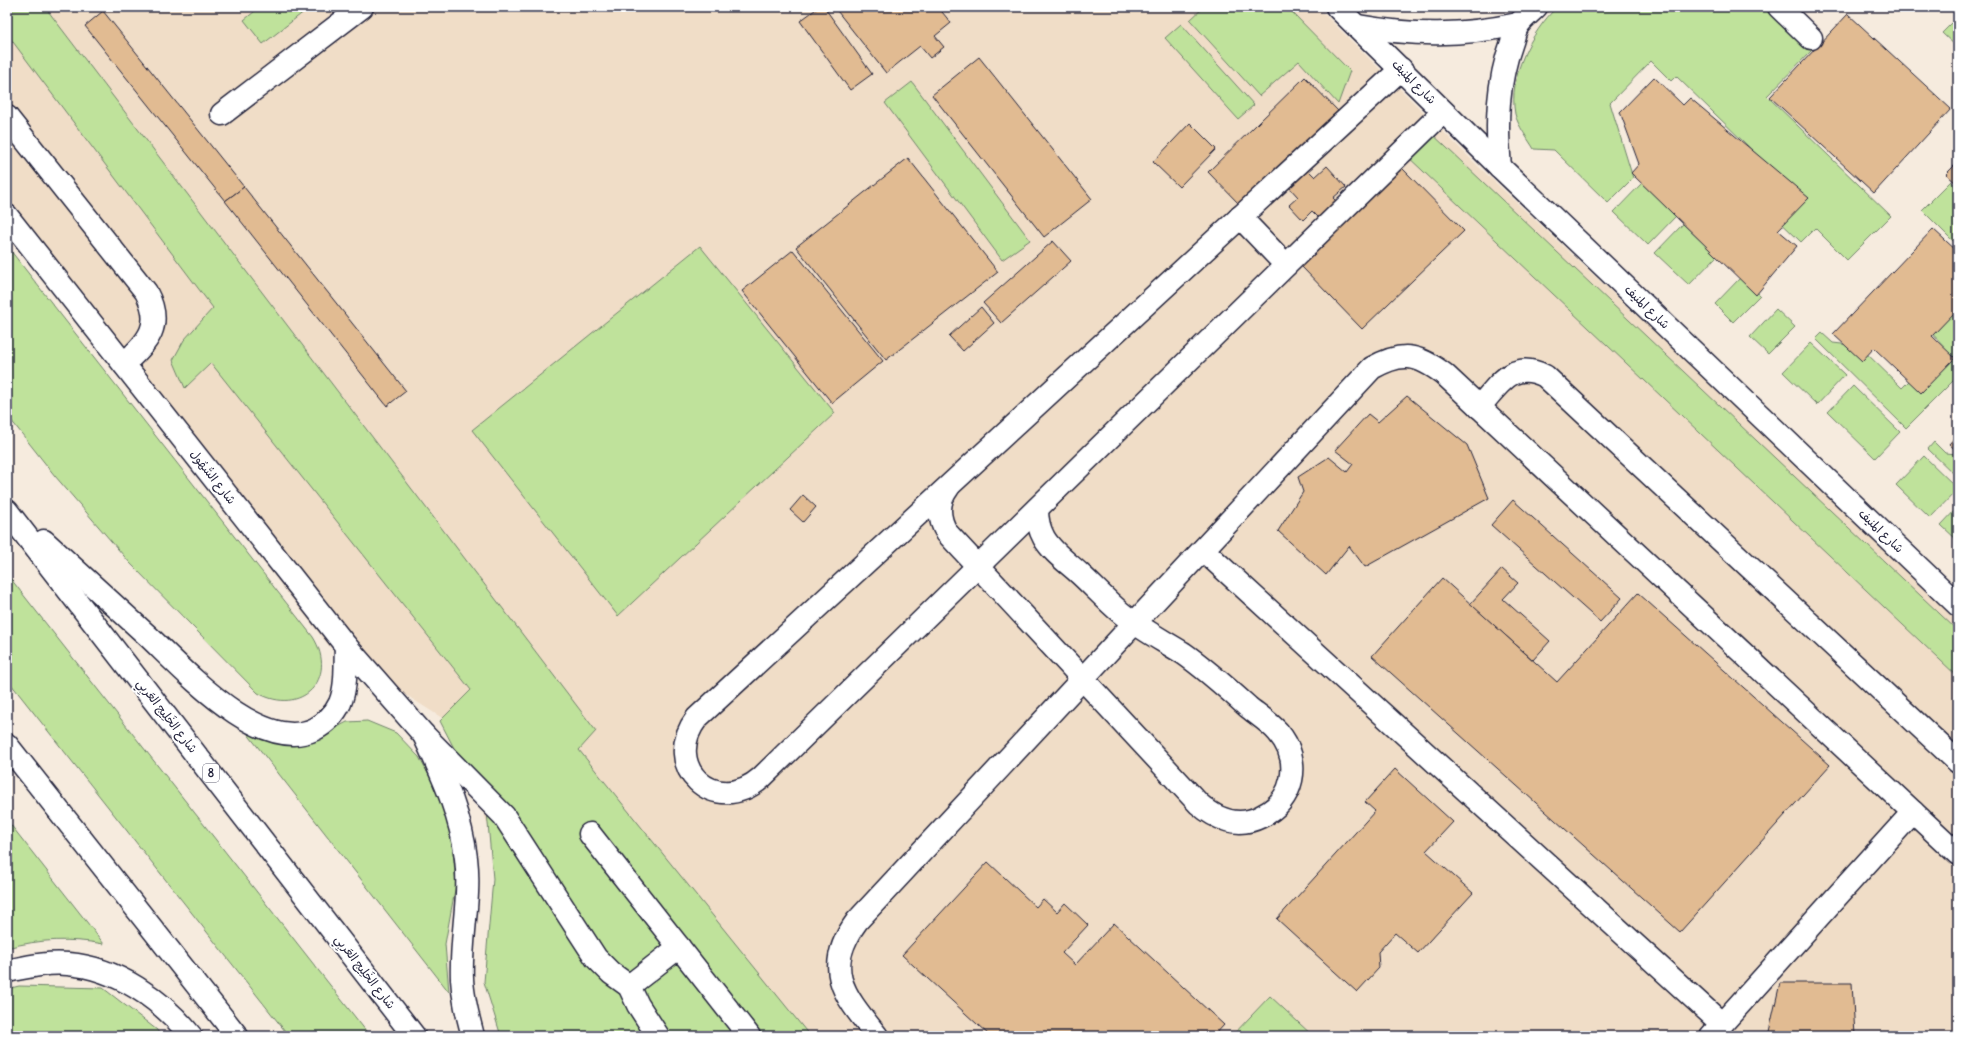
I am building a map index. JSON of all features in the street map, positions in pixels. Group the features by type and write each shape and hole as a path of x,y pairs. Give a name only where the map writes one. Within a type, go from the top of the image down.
{"main road":[{"path":"222,114 362,7"},
{"name":"شارع المنيف","path":"1337,7 1500,167 1958,605"},
{"path":"1500,167 1498,130 1502,80 1518,24 1536,7"},
{"path":"1779,7 1811,38"},
{"path":"1358,26 1390,32 1442,34 1487,31 1518,24"},
{"path":"1401,69 697,718 685,739 684,752 687,765 693,776 703,785 714,791 727,793 740,792 752,787 1443,112"},
{"path":"7,117 146,292 152,304 154,318 152,332 144,344 124,364"},
{"name":"شارع السُّهُول","path":"7,216 346,646 424,735"},
{"path":"1240,217 1286,265"},
{"path":"877,1036 853,1006 843,990 839,972 840,953 846,936 857,921 1372,368 1390,358 1409,357 1428,362 1479,407 1958,854"},
{"path":"1479,407 1507,377 1515,371 1525,369 1535,370 1545,376 1958,762"},
{"path":"951,484 944,493 939,505 942,526 947,533 1199,804 1211,814 1225,820 1240,822 1255,820 1269,814 1280,804 1288,792 1292,779 1293,764 1290,750 1278,732 1202,667 1120,612 1049,544 1040,528 1037,509"},
{"path":"7,507 224,705 258,726 276,733 296,734 310,731 327,720 335,712 342,694 346,646"},
{"name":"شارع الخَلِيج العَربِي","path":"7,511 414,1036"},
{"path":"1203,550 1716,1030 1913,812"},
{"path":"424,735 504,816 596,958 629,986 638,1005 658,1036"},
{"path":"424,735 445,782 460,821 466,859 467,902 462,980 466,1009 473,1036"},
{"path":"7,745 237,1036"},
{"path":"590,834 749,1036"},
{"path":"629,986 679,947"},
{"path":"7,971 40,964 67,964 92,968 112,975 138,988 180,1022 192,1036"}],"shaded area":[{"path":"7,7 1317,7 1479,167 1635,314 1723,391 1958,621 1958,1036 639,1036 505,872 450,723 329,646 7,233"}],"green space":[{"path":"7,7 45,7 596,731 579,750 810,1036 501,1036 484,982 493,879 487,812 440,721 471,690 211,363 185,388 173,360 184,340 213,308 7,34"},
{"path":"260,7 310,7 263,44 244,20"},
{"path":"1204,7 1287,7 1350,71 1338,104 1299,61 1259,96 1190,20"},
{"path":"1557,7 1770,7 1813,49 1767,96 1891,216 1847,260 1815,228 1801,242 1765,207 1787,184 1676,76 1671,81 1651,61 1610,103 1633,178 1608,203 1554,150 1534,149 1516,119 1514,100 1518,70 1530,42 1538,29"},
{"path":"1958,17 1958,48 1942,33"},
{"path":"1181,24 1254,105 1238,119 1165,38"},
{"path":"912,82 1030,240 1002,260 885,103"},
{"path":"1428,130 1958,631 1958,677 1405,154"},
{"path":"1951,181 1958,189 1958,246 1922,210"},
{"path":"1642,183 1676,216 1648,245 1614,212"},
{"path":"1683,224 1717,256 1689,285 1655,253"},
{"path":"7,246 313,637 320,652 321,667 318,680 311,690 301,697 288,700 274,699 258,693 130,563 55,476 7,415"},
{"path":"700,246 835,413 618,616 472,430"},
{"path":"1741,277 1760,295 1733,322 1715,304"},
{"path":"1958,308 1958,376 1906,428 1816,339 1822,333 1833,343 1859,346 1902,388 1944,346 1921,322"},
{"path":"1776,309 1795,327 1768,354 1750,337"},
{"path":"1811,343 1845,375 1817,405 1783,372"},
{"path":"1853,386 1900,432 1875,458 1828,412"},
{"path":"1934,442 1945,453 1958,454 1958,478 1928,449"},
{"path":"1924,456 1958,489 1930,518 1896,485"},
{"path":"1958,507 1958,541 1941,525"},
{"path":"7,574 370,1036 289,1036 7,679"},
{"path":"367,721 396,733 419,757 438,792 452,840 456,884 445,944 449,992 243,728 328,732 347,722"},
{"path":"7,820 104,944 55,940 7,948"},
{"path":"19,986 103,988 157,1030 161,1036 7,1036 7,989"},
{"path":"1270,996 1313,1036 1232,1036"}],"building":[{"path":"819,7 824,7 872,74 850,90 800,21"},
{"path":"834,7 938,7 951,23 935,36 944,47 930,58 920,46 886,73"},
{"path":"103,11 244,187 225,201 85,26"},
{"path":"1848,14 1951,109 1874,193 1770,97"},
{"path":"979,57 1092,199 1044,237 932,95"},
{"path":"1305,77 1338,111 1240,205 1208,172"},
{"path":"1654,77 1683,105 1690,98 1809,198 1778,230 1797,246 1756,295 1631,173 1639,164 1620,112"},
{"path":"1190,123 1216,149 1179,187 1153,162"},
{"path":"908,158 998,272 886,360 796,247"},
{"path":"1958,162 1958,185 1946,174"},
{"path":"1327,166 1346,187 1333,198 1339,204 1321,220 1312,211 1303,220 1289,205 1298,197 1289,187 1308,170 1315,177"},
{"path":"1402,168 1464,231 1362,329 1301,266"},
{"path":"244,187 406,391 387,406 225,201"},
{"path":"1933,229 1958,252 1958,309 1932,336 1955,358 1921,393 1874,348 1862,361 1833,334"},
{"path":"1053,241 1071,261 1001,323 983,303"},
{"path":"793,250 883,361 832,403 742,291"},
{"path":"981,307 994,323 963,351 949,336"},
{"path":"1407,396 1467,445 1489,498 1365,567 1349,546 1326,575 1278,531 1303,492 1298,477 1329,457 1347,472 1353,464 1335,450 1368,414 1378,422"},
{"path":"1958,434 1958,452 1949,444"},
{"path":"803,495 816,507 803,522 790,510"},
{"path":"1513,500 1622,598 1600,622 1491,525"},
{"path":"1502,569 1518,583 1503,599 1550,641 1533,660 1470,604"},
{"path":"1442,578 1557,682 1638,593 1830,765 1680,932 1372,656"},
{"path":"1395,769 1453,822 1426,851 1473,893 1418,953 1395,933 1378,952 1379,968 1357,992 1277,919 1375,811 1365,802"},
{"path":"988,862 1036,907 1043,899 1057,912 1065,903 1088,925 1062,953 1075,965 1114,923 1224,1025 1214,1036 1028,1036 1024,1032 1020,1036 990,1036 902,955"},
{"path":"1780,983 1852,983 1855,1036 1768,1036"}]}
